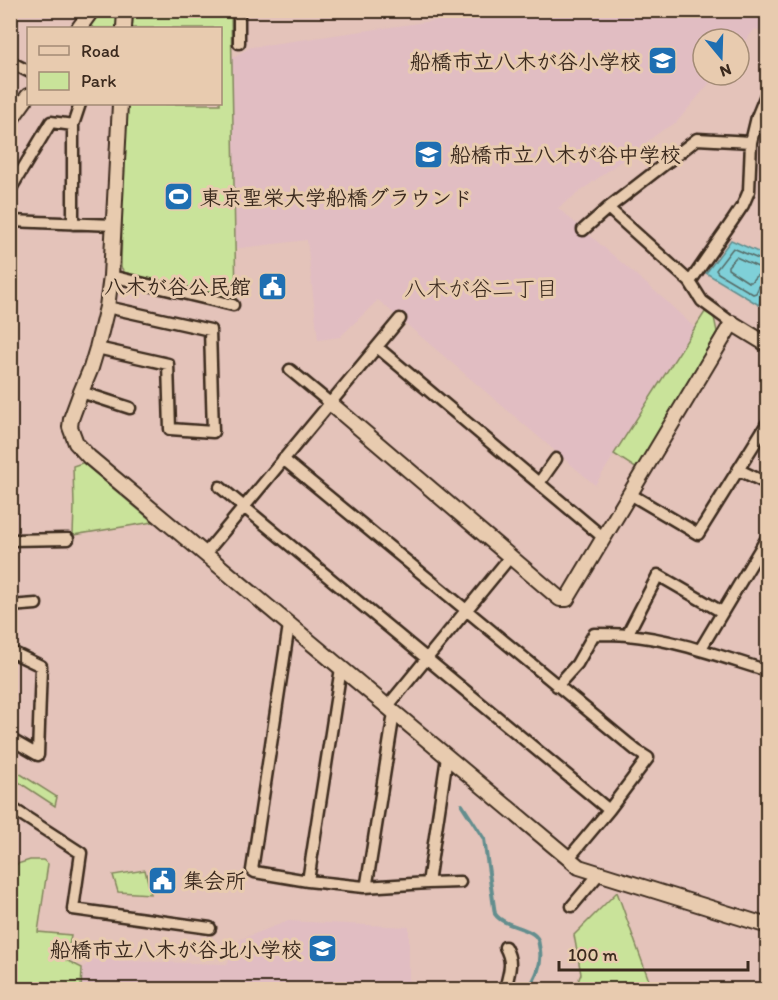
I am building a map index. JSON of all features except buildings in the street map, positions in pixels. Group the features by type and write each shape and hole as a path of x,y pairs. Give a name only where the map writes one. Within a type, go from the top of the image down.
{"street":[{"path":"80,27 92,10"},
{"path":"124,27 125,10"},
{"path":"239,10 239,43"},
{"path":"10,62 27,70"},
{"path":"690,282 743,205 749,191 751,142 757,117 768,90"},
{"path":"10,121 27,97"},
{"path":"73,224 73,125 80,105"},
{"path":"120,105 111,276 92,368 71,419 70,427 76,443 89,457 579,867 768,926"},
{"path":"10,190 51,122 73,125"},
{"path":"583,230 697,139 751,142"},
{"path":"608,208 690,282 702,301 768,345"},
{"path":"10,220 114,225"},
{"path":"111,276 233,305"},
{"path":"97,348 168,364 170,429 213,432 210,330 106,307"},
{"path":"205,554 400,319"},
{"path":"290,370 560,599 567,599 732,323"},
{"path":"377,347 604,538"},
{"path":"81,392 130,408"},
{"path":"630,494 698,534 768,422"},
{"path":"283,459 637,752 648,758 568,859"},
{"path":"539,483 556,459"},
{"path":"739,470 768,484"},
{"path":"220,487 609,810"},
{"path":"700,650 768,536"},
{"path":"10,540 68,539"},
{"path":"756,555 768,560"},
{"path":"364,887 367,883 390,710 426,658 510,557"},
{"path":"627,635 658,575 722,612"},
{"path":"10,606 36,604"},
{"path":"289,625 252,870 308,881 364,887 460,882"},
{"path":"557,686 577,664 594,634 627,635 659,640 768,671"},
{"path":"10,739 38,755 41,666 14,654"},
{"path":"308,881 341,668"},
{"path":"428,883 447,757"},
{"path":"10,807 81,853 73,909 210,928"},
{"path":"572,906 599,874"},
{"path":"505,947 510,957 505,990"}],"shaded area":[{"name":"船橋市立八木が谷中学校","path":"488,11 767,11 767,32 755,29 751,34 751,27 691,27 691,87 706,87 676,123 664,129 558,208 695,328 595,485 378,300 340,337 318,340 307,240 233,249 224,62 251,47 488,13"},
{"name":"船橋市立八木が谷北小学校","path":"288,921 409,927 409,989 81,990 82,968 92,960 227,964 241,939"}],"green space":[{"path":"101,11 118,11 116,27 90,26"},
{"name":"東京聖栄大学船橋グラウンド","path":"134,11 231,11 236,300 126,275 121,267 126,105 222,105 222,27 132,27"},
{"path":"705,312 714,317 717,332 637,469 614,454"},
{"path":"83,463 153,522 73,535 73,466"},
{"path":"11,768 57,797 55,806 11,777"},
{"path":"30,860 43,860 48,864 38,932 71,935 66,960 82,968 81,989 11,989 11,866"},
{"path":"145,870 151,894 118,892 113,875"},
{"path":"617,892 652,989 575,989 581,974 574,935"}],"water":[{"path":"731,240 767,256 767,277 759,305 706,273"}],"waterway":[{"path":"462,805 484,839 495,914 505,922 531,932 538,940 539,966 528,990"}],"place":[{"name":"船橋市立八木が谷小学校","path":"662,61"},
{"name":"船橋市立八木が谷中学校","path":"429,154"},
{"name":"東京聖栄大学船橋グラウンド","path":"179,197"},
{"name":"八木が谷公民館","path":"272,286"},
{"name":"集会所","path":"162,880"},
{"name":"船橋市立八木が谷北小学校","path":"323,949"}],"district":[{"name":"八木が谷二丁目","path":"481,288"}]}
